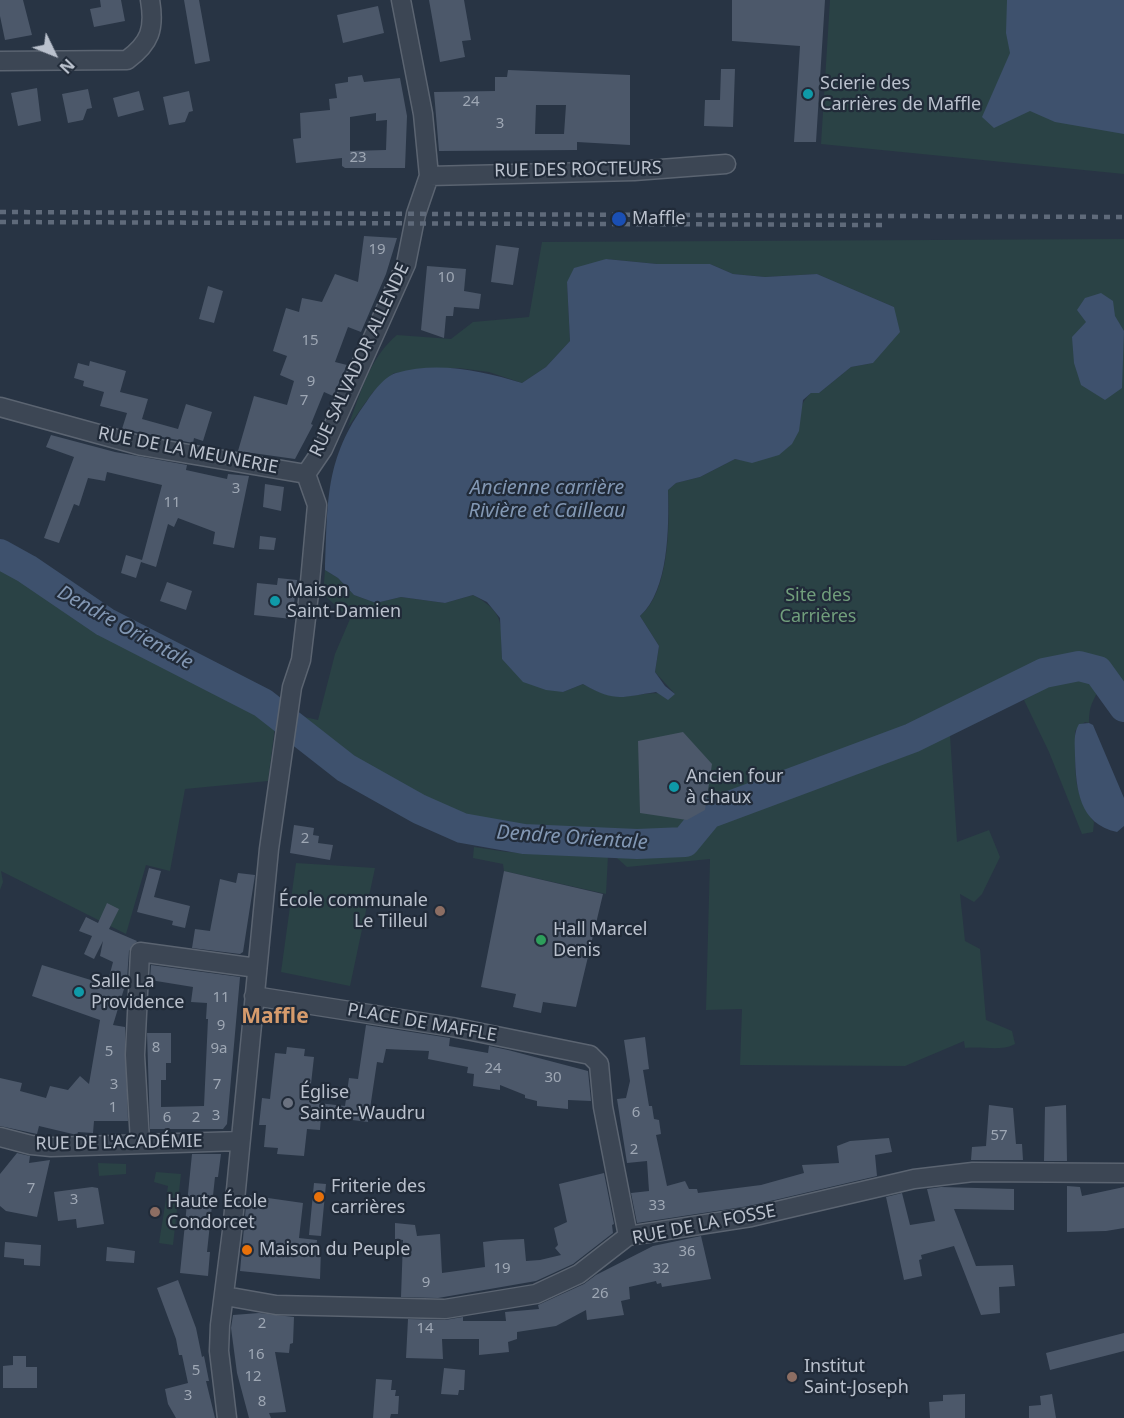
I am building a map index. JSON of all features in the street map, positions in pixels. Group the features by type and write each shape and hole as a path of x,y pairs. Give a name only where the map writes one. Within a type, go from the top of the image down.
{"street":[{"path":"0,61 127,60 144,47 150,35 152,12 150,0"},
{"name":"RUE SALVADOR ALLENDE","path":"257,968 268,861 291,687 302,660 317,505 306,474 323,449 406,264 416,214 429,176 423,114 401,0"},
{"name":"RUE DES ROCTEURS","path":"429,176 634,171 726,164"},
{"name":"RUE DE LA MEUNERIE","path":"0,407 142,446 306,474"},
{"path":"140,1142 135,1055 140,952 257,968 219,1351 227,1418"},
{"name":"PLACE DE MAFFLE","path":"254,996 452,1027 590,1055 599,1064 603,1107 628,1236"},
{"name":"RUE DE L'ACADÉMIE","path":"0,1137 31,1145 51,1146 240,1141"},
{"name":"RUE DE LA FOSSE","path":"225,1296 276,1305 408,1310 489,1303 536,1294 561,1283 579,1274 628,1236 752,1217 940,1174 1124,1173"}],"green space":[{"path":"830,0 1124,0 1124,174 821,144"},
{"name":"Site des Carrières","path":"1124,239 1124,707 1098,671 1079,666 1044,673 912,738 840,766 834,783 950,735 957,842 989,830 1000,857 982,894 974,902 960,894 965,941 980,949 986,1020 1012,1031 1015,1044 997,1048 965,1048 964,1041 905,1066 740,1065 742,1009 706,1010 710,859 627,867 599,842 524,839 462,828 419,809 346,768 301,731 300,716 318,720 335,654 350,619 323,594 325,570 338,578 354,595 376,603 401,597 445,603 473,595 496,614 501,629 502,659 563,692 583,684 609,695 675,694 655,672 659,646 640,616 650,605 657,591 666,558 669,522 668,490 676,483 700,477 735,459 755,460 781,452 789,446 797,429 800,410 811,393 819,393 851,367 873,363 894,307 817,274 765,277 733,274 710,264 657,264 606,259 567,282 570,341 546,367 522,383 489,372 458,368 394,373 373,392 348,427 373,365 397,335 451,339 473,322 529,317 542,242"},
{"path":"0,554 27,569 105,622 276,719 268,781 185,789 170,871 146,865 126,934 1,871 3,882 0,890"},
{"path":"1083,673 1100,683 1091,705 1089,723 1085,722 1075,731 1075,768 1078,790 1094,822 1093,832 1082,834 1049,752 1024,700 1056,682"},
{"path":"474,847 507,852 608,856 606,894 504,871 503,864 473,858"},
{"path":"296,863 375,868 350,986 281,972"},
{"path":"98,1163 126,1164 126,1174 99,1176"},
{"path":"156,1172 181,1174 173,1245 159,1243 168,1186 154,1182"}],"water":[{"path":"1007,0 1124,0 1124,134 1055,122 1030,111 994,128 982,117 1010,53 1006,33"},
{"name":"Ancienne carrière Rivière et Cailleau","path":"606,259 657,264 710,264 733,274 765,277 817,274 894,307 900,332 873,363 851,367 819,393 811,393 803,400 799,431 792,444 779,455 752,463 735,459 700,477 676,483 668,490 667,539 662,574 650,605 640,616 659,646 655,672 665,686 675,694 668,700 656,692 619,697 603,694 583,684 563,692 546,690 523,682 502,659 500,618 487,602 473,595 445,603 401,597 376,603 354,595 338,578 325,570 328,502 336,462 353,422 380,385 396,373 428,368 476,371 522,383 546,367 570,341 567,282 574,268"},
{"path":"1101,293 1113,301 1115,316 1124,331 1122,388 1105,400 1081,385 1074,363 1072,337 1086,322 1077,310 1085,298"},
{"path":"1079,724 1093,725 1124,798 1124,826 1117,832 1104,828 1087,813 1079,792 1075,735"}],"building":[{"path":"0,0 23,0 32,35 5,40 0,16"},
{"path":"100,0 121,0 125,21 94,27 90,9 101,7"},
{"path":"184,0 199,0 210,61 195,64"},
{"path":"429,0 464,0 471,40 462,41 465,57 440,62"},
{"name":"Scierie des Carrières de Maffle","path":"732,0 825,0 816,142 794,142 800,46 732,41"},
{"path":"378,6 384,33 343,43 337,15"},
{"path":"721,69 735,69 733,127 704,126 705,100 720,100"},
{"path":"508,70 630,75 630,145 577,142 577,150 439,151 434,92 495,91 495,77 507,77","holes":["536,105 566,105 564,134 535,134"]},
{"path":"362,75 364,82 400,78 407,116 405,168 345,168 342,166 342,158 296,163 293,139 301,138 300,113 330,110 329,99 337,98 335,84 348,82 348,77","holes":["376,113 376,121 387,120 386,150 350,151 350,117"]},
{"path":"37,88 41,121 18,126 11,93"},
{"path":"88,89 92,108 87,109 83,120 68,123 62,94"},
{"path":"139,91 144,110 118,117 113,98"},
{"path":"189,91 193,111 189,112 185,122 169,125 163,97"},
{"path":"364,236 397,238 386,274 361,332 348,327 335,362 347,365 333,396 324,392 311,424 313,425 295,459 238,451 254,396 287,405 294,381 280,375 287,356 273,351 286,308 299,312 302,298 322,302 335,274 358,282"},
{"path":"496,245 519,248 513,285 491,282"},
{"path":"427,266 466,269 464,291 481,294 479,309 454,307 453,316 446,316 444,338 421,330"},
{"path":"208,286 223,291 214,323 199,319"},
{"path":"90,361 126,371 120,392 148,399 142,419 178,429 186,404 212,412 203,441 194,438 193,443 122,429 127,413 100,406 104,392 83,386 84,381 74,378 78,363 89,366"},
{"path":"51,435 115,452 187,465 186,470 227,479 228,474 249,476 234,548 213,544 215,532 178,518 174,527 168,524 156,567 141,562 136,578 121,573 126,555 142,560 162,485 107,472 105,481 88,478 79,506 74,504 59,543 44,538 74,457 46,447"},
{"path":"265,484 284,487 281,511 263,507"},
{"path":"260,536 276,538 274,550 259,549"},
{"name":"Maison Saint-Damien","path":"278,578 297,580 292,619 254,615 257,583 277,585"},
{"path":"167,582 192,591 186,610 160,601"},
{"name":"Ancien four à chaux","path":"683,732 712,764 705,810 687,820 640,813 638,741"},
{"path":"294,825 314,828 313,835 319,836 318,843 333,845 330,860 290,853"},
{"path":"149,868 161,871 154,897 190,906 185,928 172,925 173,921 137,912"},
{"name":"Hall Marcel Denis","path":"504,871 603,894 576,1007 543,1002 541,1013 513,1007 516,994 481,987"},
{"path":"238,873 255,875 243,952 240,954 192,948 195,929 210,931 220,879 236,883"},
{"path":"107,903 119,909 109,929 137,941 129,951 127,979 113,1025 125,1027 128,1121 94,1121 93,1133 78,1132 77,1135 39,1126 37,1134 0,1126 0,1078 22,1083 20,1091 46,1098 50,1086 68,1090 80,1076 89,1084 100,1020 32,996 42,965 107,985 113,962 100,956 103,941 94,959 84,954 92,936 79,931 86,917 98,923"},
{"path":"151,965 240,977 227,1124 223,1129 150,1129 147,1033 171,1033 171,1063 166,1063 166,1080 161,1080 161,1107 204,1106 208,1019 206,1019 207,1003 191,1002 193,987 150,980"},
{"path":"366,1025 450,1038 449,1046 488,1053 489,1046 588,1071 591,1101 568,1100 568,1109 537,1106 537,1101 525,1098 525,1095 500,1085 500,1090 473,1086 474,1074 467,1073 468,1067 428,1059 429,1051 386,1049 383,1063 377,1062 368,1122 321,1116 320,1130 307,1129 304,1156 277,1154 278,1148 264,1147 266,1125 259,1125 262,1098 270,1099 275,1053 286,1054 287,1047 305,1049 304,1056 314,1057 309,1102 345,1106 349,1078 358,1079"},
{"path":"645,1037 649,1069 643,1070 649,1106 652,1106 654,1119 659,1120 661,1134 656,1135 667,1186 685,1181 689,1189 697,1189 698,1193 761,1185 804,1173 802,1165 839,1163 837,1146 850,1141 889,1138 892,1152 875,1155 877,1176 749,1206 637,1223 631,1193 649,1191 647,1161 627,1163 617,1099 626,1098 630,1081 624,1040"},
{"path":"989,1105 1013,1108 1016,1144 1022,1144 1023,1160 971,1160 972,1147 986,1146"},
{"path":"1066,1105 1067,1161 1044,1161 1045,1107"},
{"path":"17,1153 30,1156 29,1163 50,1160 37,1217 6,1211 0,1206 0,1174"},
{"path":"192,1154 221,1154 218,1177 215,1177 207,1252 210,1252 208,1276 180,1273"},
{"path":"604,1173 614,1224 612,1225 613,1233 573,1264 536,1281 438,1298 401,1297 403,1240 395,1239 395,1223 415,1225 417,1236 440,1234 442,1273 485,1267 483,1242 524,1239 526,1261 561,1255 555,1248 558,1245 554,1228 567,1222 559,1184"},
{"path":"314,1183 326,1184 321,1236 309,1235"},
{"path":"1067,1186 1080,1187 1082,1196 1124,1187 1124,1228 1067,1232"},
{"path":"941,1187 1014,1189 1014,1210 954,1209 976,1266 1013,1265 1015,1286 999,1287 1000,1313 981,1315 954,1246 921,1255 922,1259 919,1260 922,1276 904,1280 886,1197 902,1193 910,1225 935,1221 927,1189"},
{"path":"98,1188 104,1224 77,1228 76,1219 58,1221 54,1192"},
{"path":"247,1195 303,1203 299,1238 317,1240 316,1248 321,1249 320,1279 240,1271"},
{"path":"701,1236 711,1279 662,1287 661,1283 657,1284 656,1281 629,1287 630,1299 621,1301 624,1315 587,1320 586,1310 556,1326 517,1332 517,1339 508,1342 509,1352 479,1355 479,1339 442,1339 443,1359 406,1358 408,1319 445,1320 463,1317 463,1321 506,1321 505,1312 539,1309 538,1305 584,1284 596,1275 653,1246"},
{"path":"5,1242 41,1245 40,1266 24,1265 24,1259 4,1257"},
{"path":"107,1247 135,1251 134,1263 106,1261"},
{"path":"178,1280 196,1328 202,1357 204,1356 209,1381 206,1381 215,1418 176,1418 168,1404 165,1389 188,1383 182,1355 179,1355 176,1339 157,1288"},
{"path":"259,1313 294,1317 293,1343 290,1344 289,1353 275,1352 286,1412 269,1413 271,1418 249,1418 237,1373 231,1328 233,1315"},
{"path":"1124,1333 1124,1351 1050,1370 1046,1353"},
{"path":"13,1356 26,1356 26,1367 37,1367 37,1388 3,1388 3,1366 13,1365"},
{"path":"444,1368 465,1370 464,1390 459,1390 458,1395 441,1394"},
{"path":"376,1379 392,1380 391,1390 396,1390 395,1396 399,1396 398,1414 391,1414 390,1418 373,1418"},
{"path":"965,1394 965,1418 930,1418 929,1402 943,1401 943,1395"},
{"path":"1052,1394 1056,1418 1029,1418 1029,1406 1041,1405 1040,1396"}],"waterway":[{"name":"Dendre Orientale","path":"0,554 27,569 105,622 263,703 346,768 419,809 462,828 524,839 637,844 685,842 708,814 912,738 1044,673 1079,666 1098,671 1124,707"}],"railway":[{"path":"0,212 1124,217"},
{"path":"0,222 887,225"}],"place":[{"name":"Scierie des Carrières de Maffle","path":"808,94"},
{"name":"Maffle","path":"619,219"},
{"name":"Maison Saint-Damien","path":"275,601"},
{"name":"Ancien four à chaux","path":"674,787"},
{"name":"École communale Le Tilleul","path":"440,911"},
{"name":"Hall Marcel Denis","path":"541,940"},
{"name":"Salle La Providence","path":"79,992"},
{"name":"Église Sainte-Waudru","path":"288,1103"},
{"name":"Friterie des carrières","path":"319,1197"},
{"name":"Haute École Condorcet","path":"155,1212"},
{"name":"Maison du Peuple","path":"247,1250"},
{"name":"Institut Saint-Joseph","path":"792,1377"}],"district":[{"name":"Maffle","path":"275,1017"}]}
